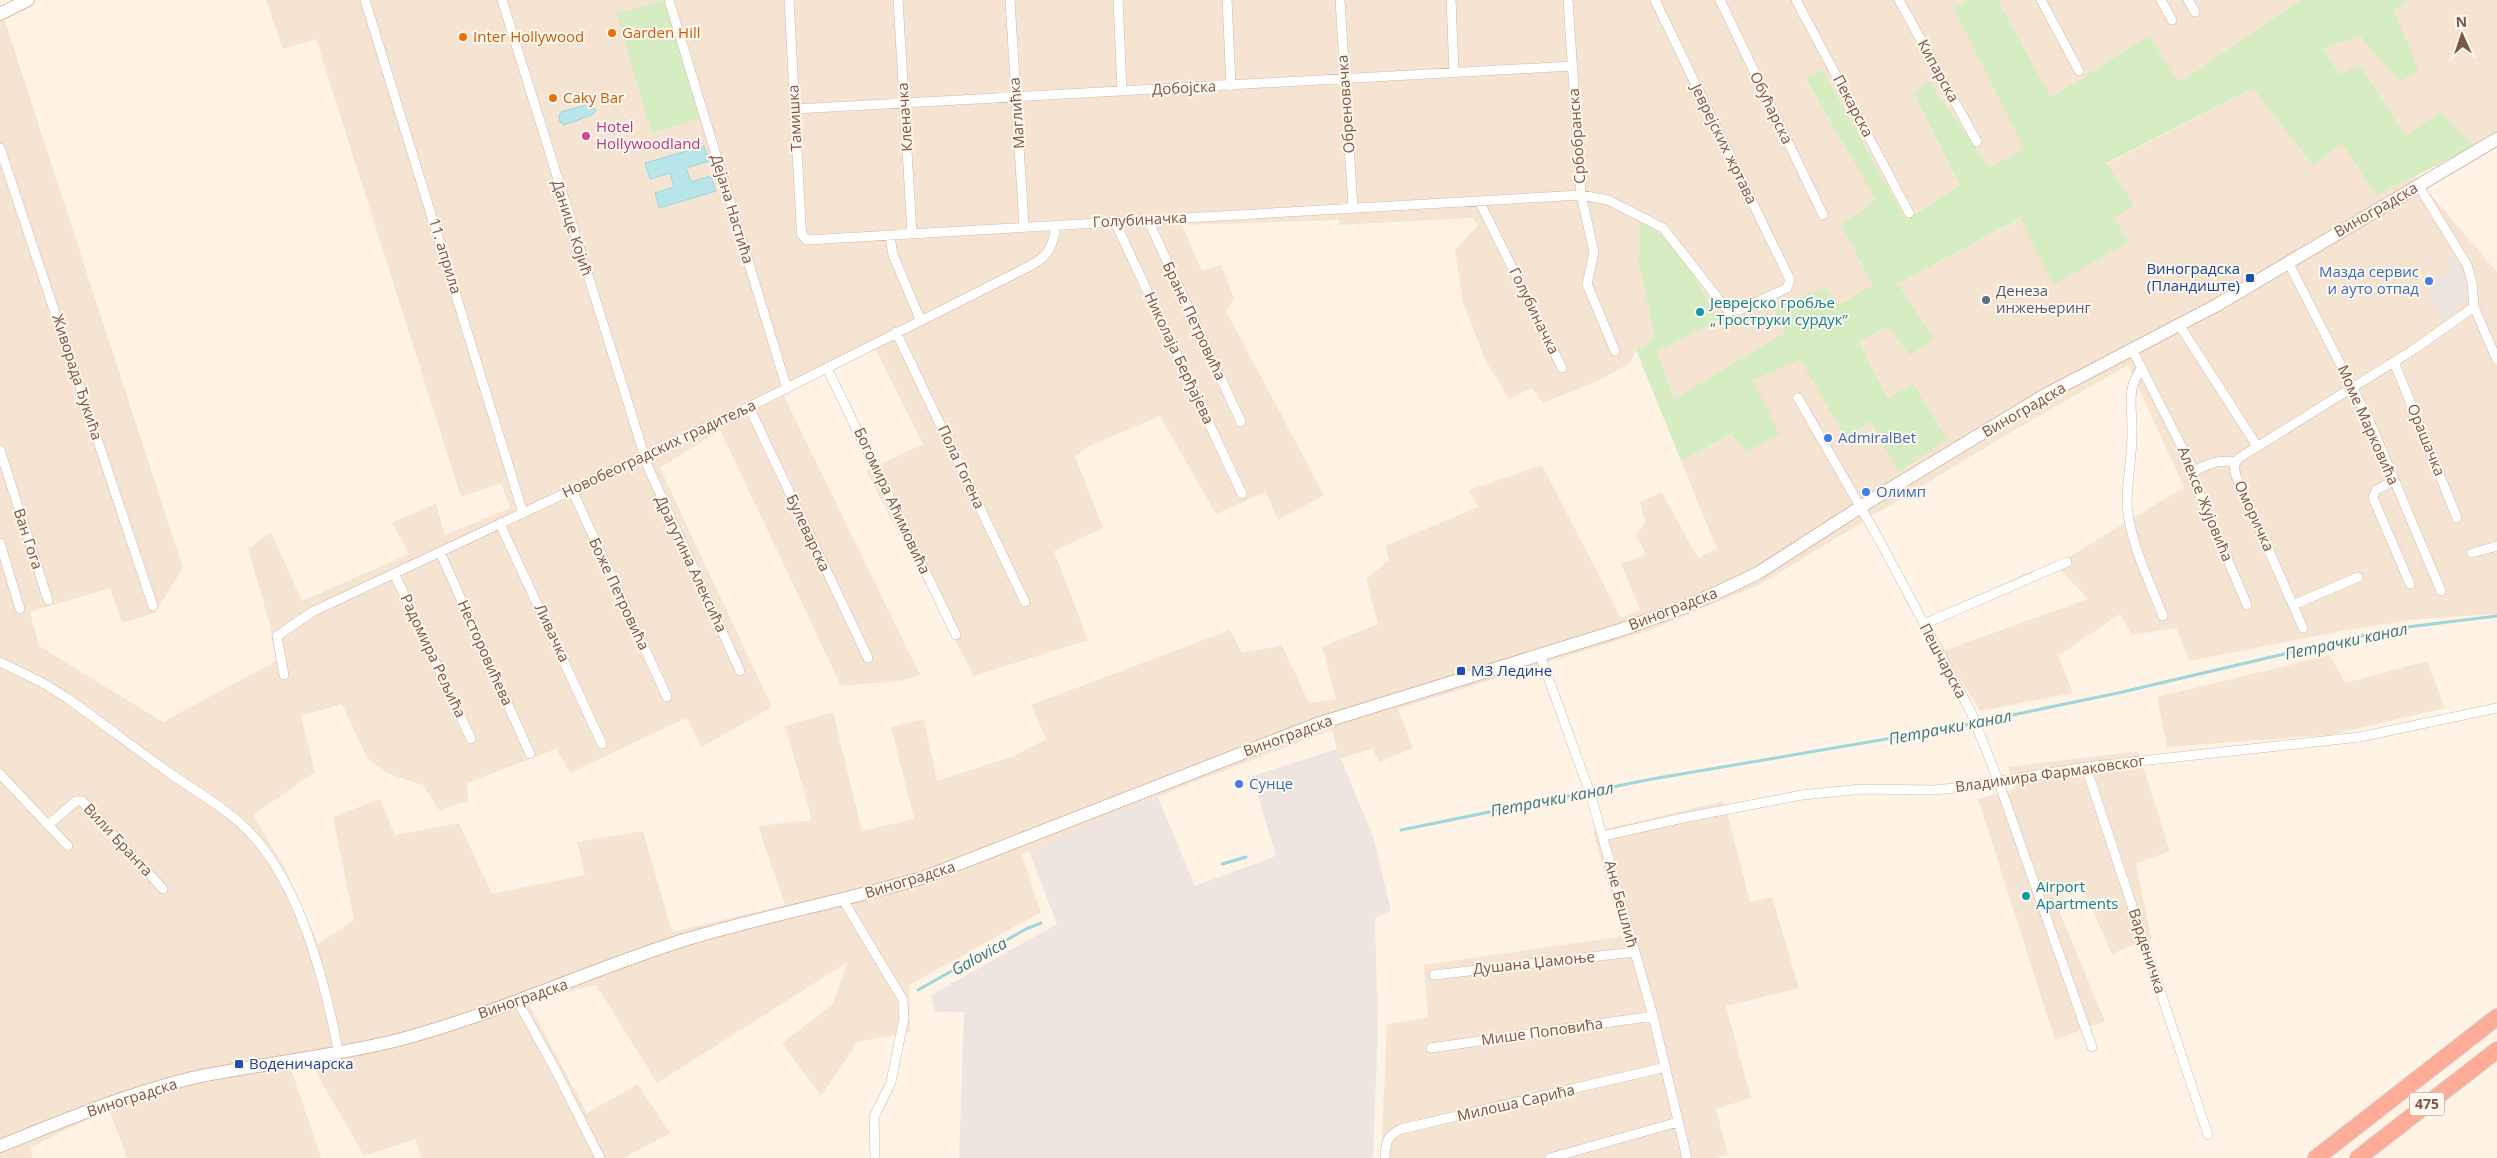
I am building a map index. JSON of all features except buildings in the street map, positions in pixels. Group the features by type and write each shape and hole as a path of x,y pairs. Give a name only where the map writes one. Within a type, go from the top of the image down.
{"highway":[{"name":"475","path":"2316,1158 2497,1017"},
{"name":"475","path":"2358,1158 2497,1050"}],"street":[{"path":"0,14 28,0"},
{"name":"11. априла","path":"365,0 522,513"},
{"name":"Данице Којић","path":"502,0 644,456"},
{"name":"Дејана Настића","path":"668,0 787,389"},
{"name":"Тамишка","path":"789,0 802,235"},
{"name":"Кленачка","path":"898,0 912,234"},
{"name":"Маглићка","path":"1010,0 1024,227"},
{"path":"1118,0 1122,91"},
{"path":"1227,0 1231,86"},
{"name":"Обреновачка","path":"1340,0 1353,208"},
{"path":"1451,0 1454,72"},
{"name":"Србобранска","path":"1568,0 1581,195 1612,202 1663,228 1729,311 1740,310 1787,288"},
{"name":"Јеврејских жртава","path":"1655,0 1790,280 1787,288"},
{"name":"Обућарска","path":"1720,0 1823,215"},
{"name":"Пекарска","path":"1796,0 1909,213"},
{"name":"Кипарска","path":"1899,0 1977,142"},
{"path":"2041,0 2079,71"},
{"path":"2161,0 2172,20"},
{"path":"2188,0 2194,12"},
{"name":"Добојска","path":"795,109 1572,66"},
{"name":"Виноградска","path":"0,1146 85,1113 173,1083 209,1075 339,1054 409,1037 518,1002 688,939 926,877 974,860 1146,790 1318,724 1656,617 1758,573 2045,395 2180,326 2497,139"},
{"name":"Живорада Ђукића","path":"0,148 154,606"},
{"path":"2418,185 2468,264 2474,307 2497,360"},
{"path":"1581,195 1594,252 1587,284 1588,290 1615,351"},
{"name":"Голубиначка","path":"802,235 807,240 820,241 1056,225 1581,195"},
{"name":"Голубиначка","path":"1480,201 1562,368"},
{"name":"Бране Петровића","path":"1148,220 1241,422"},
{"name":"Николаја Берђајева","path":"1115,222 1242,494"},
{"name":"Новобеоградских градитеља","path":"284,675 277,636 318,609 787,389 920,319 1044,258 1050,252 1054,243 1056,225"},
{"path":"890,236 893,255 920,319"},
{"name":"Моме Марковића","path":"2288,262 2353,387 2441,591"},
{"name":"Оморичка","path":"2302,628 2236,476 2235,462 2257,446 2394,362 2474,307"},
{"path":"2180,326 2257,446"},
{"name":"Пола Гогена","path":"896,332 1025,602"},
{"name":"Алексе Жујовића","path":"2133,351 2194,471 2195,483 2247,605"},
{"name":"Орашачка","path":"2394,362 2458,518"},
{"name":"Богомира Аћимовића","path":"828,368 956,635"},
{"path":"2142,368 2135,377 2130,392 2132,433 2128,511 2132,533 2163,616"},
{"name":"Пешчарска","path":"1798,398 1881,543 1971,712 1998,780 2092,1047"},
{"name":"Булеварска","path":"749,407 868,658"},
{"name":"Ван Гога","path":"0,450 48,600"},
{"name":"Драгутина Алексића","path":"644,456 740,671"},
{"path":"2194,471 2215,461 2235,462"},
{"path":"2394,480 2376,490 2373,498 2410,584"},
{"name":"Боже Петровића","path":"572,490 667,697"},
{"name":"Ливачка","path":"500,524 602,744"},
{"path":"0,543 20,609"},
{"path":"2472,554 2497,546"},
{"name":"Несторовићева","path":"440,552 530,754"},
{"path":"1924,624 2067,562"},
{"name":"Радомира Рељића","path":"394,572 471,739"},
{"path":"2293,606 2358,577"},
{"name":"Ане Бешлић","path":"1540,655 1588,785 1603,836 1653,1016 1687,1158"},
{"path":"0,662 49,686 67,698 224,812 254,838 267,854 288,890 305,932 319,974 339,1054"},
{"name":"Владимира Фармаковског","path":"1603,836 1692,816 1802,795 1862,789 1942,790 2086,767 2360,737 2497,708"},
{"name":"Варденичка","path":"2086,767 2208,1135"},
{"path":"0,774 68,846"},
{"name":"Вили Бранта","path":"48,825 76,801 82,801 163,889"},
{"path":"843,900 904,1000 904,1018 891,1082 874,1117 875,1158"},
{"name":"Душана Џамоње","path":"1434,974 1634,952"},
{"path":"518,1002 556,1071 600,1158"},
{"name":"Мише Поповића","path":"1431,1048 1653,1016"},
{"name":"Милоша Сарића","path":"1385,1158 1385,1146 1390,1135 1401,1129 1666,1067"},
{"path":"1550,1158 1678,1122"}],"shaded area":[{"path":"266,0 1968,0 1953,8 2026,149 1989,167 1929,81 1913,92 1960,185 1906,220 1823,70 1805,79 1877,200 1841,225 1873,285 1837,304 1773,308 1787,332 1674,399 1657,352 1718,319 1691,270 1639,263 1654,334 1648,344 1636,350 1630,363 1598,381 1543,403 1531,388 1509,399 1485,360 1463,302 1455,250 1478,225 1472,218 1338,225 1340,220 1182,225 1202,271 1221,265 1234,298 1226,311 1324,495 1278,520 1266,492 1216,514 1160,416 1089,446 1075,456 1103,528 1054,551 1088,640 974,676 866,471 923,444 875,348 784,396 920,675 901,681 841,686 720,430 660,468 772,707 702,747 686,718 570,773 556,749 467,783 468,801 439,810 423,785 389,774 367,758 342,704 301,716 315,772 253,815 286,870 318,944 354,920 333,817 380,799 395,835 459,823 492,894 585,875 577,842 643,831 672,932 785,905 758,826 812,820 785,726 833,712 862,831 914,819 891,727 924,719 937,781 1014,756 1046,739 1031,705 1230,630 1242,653 1282,645 1309,703 1336,699 1322,647 1378,624 1366,579 1389,560 1385,546 1478,507 1469,490 1542,465 1621,618 1640,610 1621,564 1646,554 1636,536 1645,523 1640,502 1662,492 1698,558 1717,549 1681,461 1733,434 1753,380 1800,360 1845,436 1871,422 1898,473 1888,400 1859,342 1887,327 1898,284 2021,218 2054,285 2113,217 2133,206 2107,164 2253,88 2313,166 2342,142 2376,196 2414,175 2497,272 2497,614 2419,619 2347,630 2189,661 2176,628 2132,635 2120,614 2058,656 2073,693 1980,711 1943,651 2088,599 2056,565 2184,487 2128,365 1999,439 1759,585 1651,630 1398,709 1413,748 1380,762 1372,749 1339,759 1332,730 1194,782 1022,854 1041,912 909,985 910,1032 858,1042 821,1096 782,1043 832,1005 848,962 657,1083 596,985 528,1002 587,1113 638,1084 670,1133 624,1158 422,1158 415,1139 364,1156 310,1062 291,1069 321,1158 127,1158 109,1109 31,1147 32,1158 0,1158 0,6 183,568 155,613 122,623 110,588 30,612 39,646 163,722 276,661 269,621 248,549 271,532 302,601 409,554 392,522 436,504 445,535 510,508 501,483 461,497 316,39 283,49"},
{"path":"1998,0 2301,0 2180,82 2171,73 2150,35 2051,97"},
{"path":"2409,0 2497,0 2497,133 2475,146 2406,136 2359,64 2340,74 2323,49 2360,36 2419,70 2394,10"},
{"path":"2453,256 2461,270 2469,301 2443,317 2425,286 2452,270 2446,260"},
{"path":"2330,655 2345,683 2427,661 2445,708 2329,735 2167,747 2157,697"},
{"path":"1337,749 1374,839 1391,911 1375,918 1378,1025 1373,1158 959,1158 964,1012 935,1012 931,995 1057,924 1029,851 1157,795 1195,886 1276,856 1252,776"},
{"path":"2138,751 2170,851 2136,864 2151,937 2112,954 2079,880 2053,896 2105,1021 2055,1040 1978,799 2015,789 2008,767"},
{"path":"1724,801 1750,902 1772,897 1799,988 1726,1006 1751,1098 1716,1109 1728,1155 1715,1158 1381,1158 1387,1024 1428,1018 1424,965 1623,936 1593,832"}],"green space":[{"path":"665,0 701,118 652,133 616,14"},
{"path":"1968,0 1998,0 2051,97 2150,35 2171,72 2180,82 2301,0 2409,0 2394,10 2419,70 2400,82 2360,36 2323,49 2340,74 2359,64 2406,136 2440,112 2475,146 2376,196 2342,143 2313,166 2253,88 2107,163 2134,206 2113,218 2129,242 2053,285 2020,218 1898,284 1934,339 1910,355 1887,327 1859,342 1888,399 1913,383 1947,440 1898,473 1871,422 1845,437 1800,360 1753,380 1780,435 1744,452 1732,434 1681,461 1636,350 1648,344 1654,334 1639,263 1640,222 1662,235 1691,270 1718,320 1657,352 1674,399 1786,332 1773,308 1826,287 1838,304 1873,285 1841,225 1876,200 1805,78 1823,70 1906,220 1960,185 1913,92 1929,81 1989,167 2025,149 1953,8"}],"water":[{"path":"589,104 596,110 592,115 564,125 560,122 559,116 561,112"},
{"path":"704,146 709,161 686,168 691,182 711,176 716,191 659,208 655,193 674,187 670,173 650,179 645,163"}],"waterway":[{"name":"Петрачки канал","path":"1401,830 1652,779 1945,729 2118,693 2391,629 2497,616"},
{"name":"Galovica","path":"1222,864 1246,857"},
{"name":"Galovica","path":"918,990 1026,929 1041,923"}],"place":[{"name":"Garden Hill","path":"612,33"},
{"name":"Inter Hollywood","path":"463,37"},
{"name":"Caky Bar","path":"553,98"},
{"name":"Hotel Hollywoodland","path":"586,136"},
{"name":"Виноградска (Пландиште)","path":"2250,278"},
{"name":"Мазда сервис и ауто отпад","path":"2429,281"},
{"name":"Денеза инжењеринг","path":"1986,300"},
{"name":"Јеврејско гробље „Троструки сурдук”","path":"1700,312"},
{"name":"AdmiralBet","path":"1828,438"},
{"name":"Олимп","path":"1866,492"},
{"name":"МЗ Ледине","path":"1461,671"},
{"name":"Сунце","path":"1239,784"},
{"name":"Airport Apartments","path":"2026,896"},
{"name":"Воденичарска","path":"239,1064"}]}
